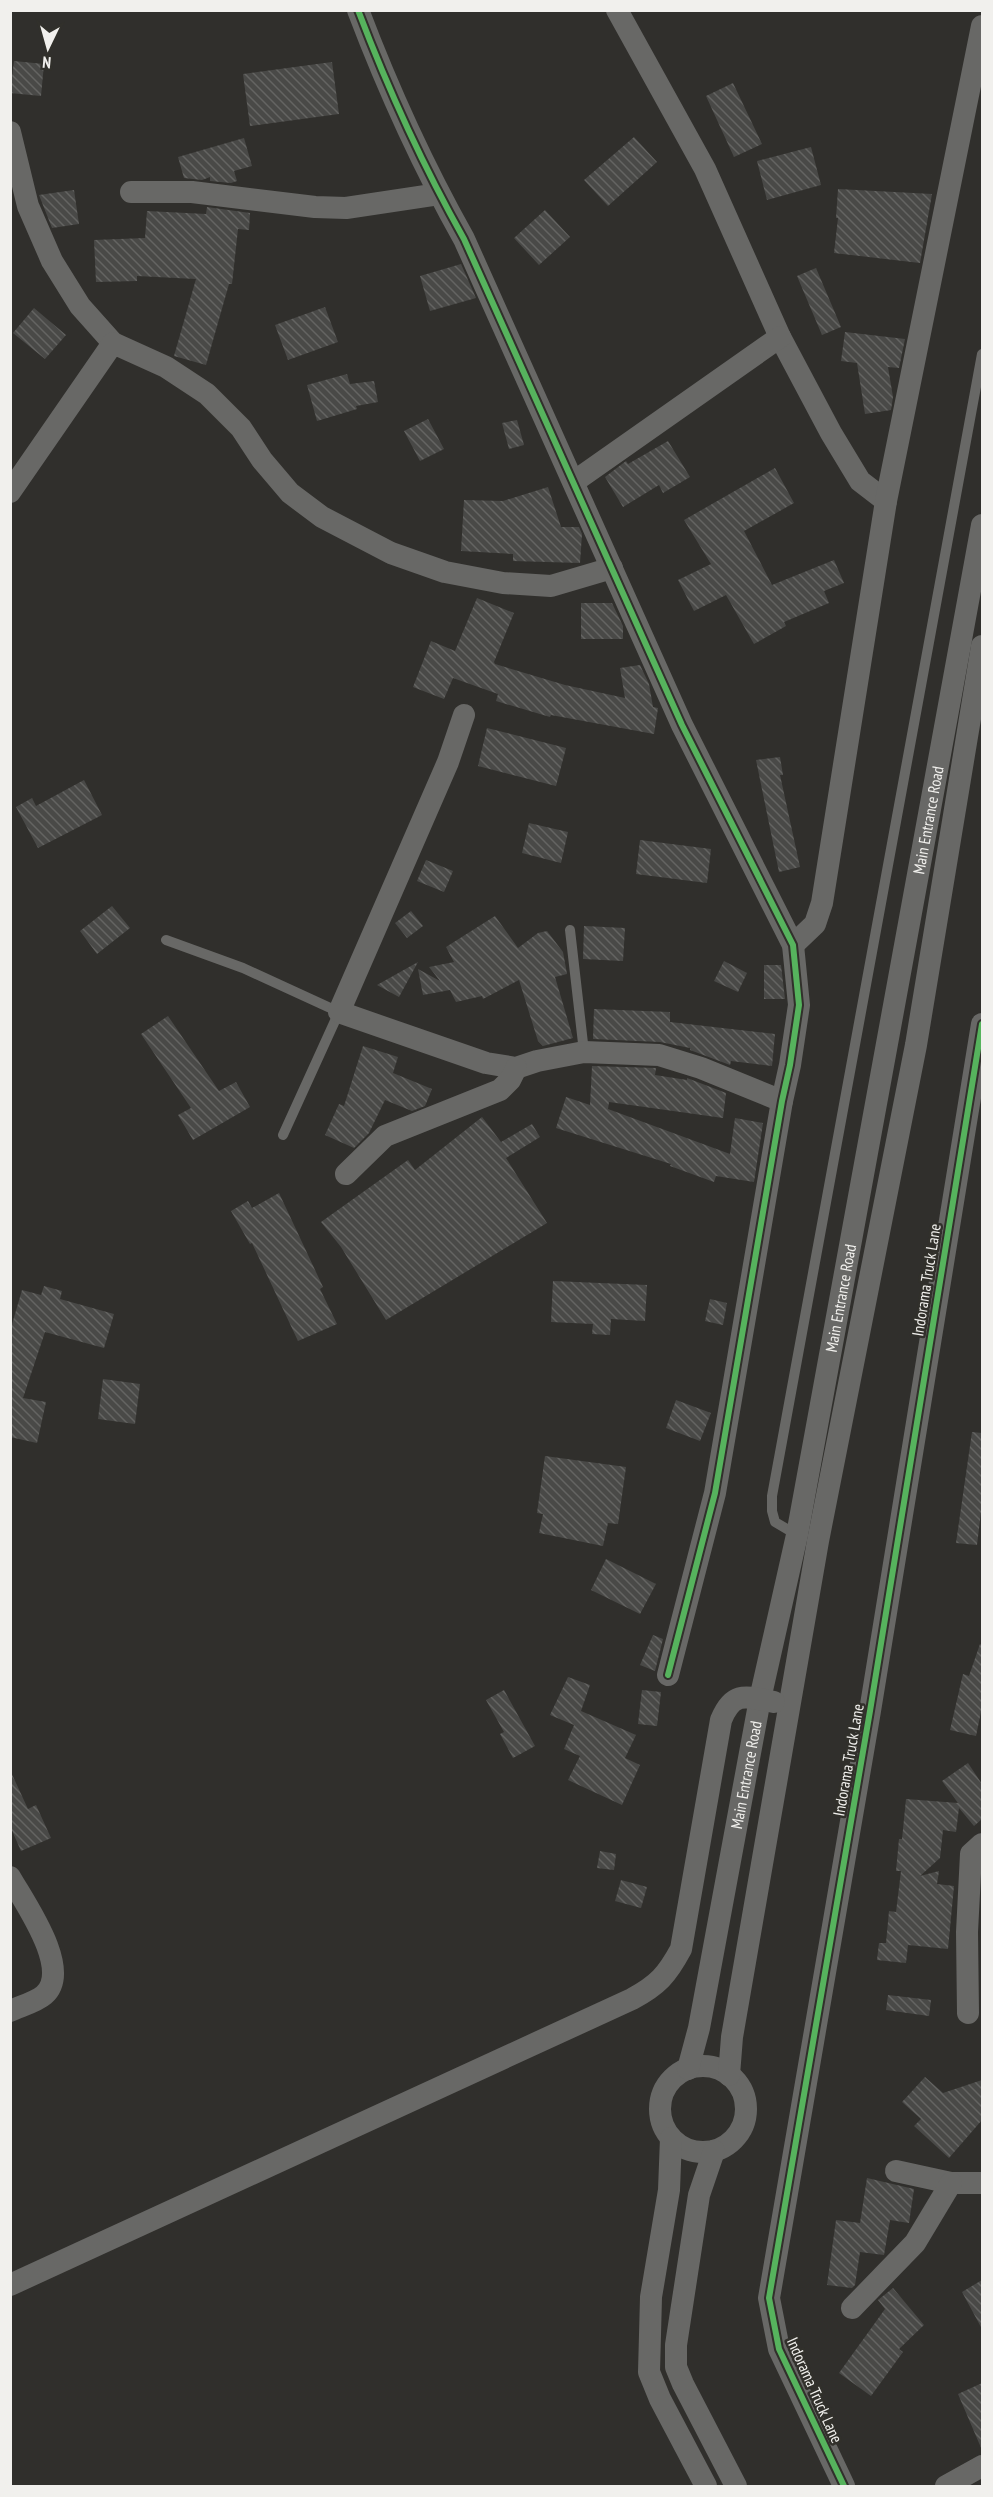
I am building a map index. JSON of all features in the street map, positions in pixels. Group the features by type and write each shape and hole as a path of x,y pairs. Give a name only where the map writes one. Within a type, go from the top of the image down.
{"street":[{"path":"358,10 374,54 439,194 464,239 682,725 793,945 799,1005 790,1065 716,1493 668,1676"},
{"path":"617,10 705,169 780,337 831,433 860,481 886,501"},
{"path":"793,945 815,924 822,903 886,501 982,26"},
{"path":"10,132 28,206 52,261 80,306 113,343 166,367 207,394 241,428 262,460 290,493 322,517 391,553 445,572 503,583 551,586 612,568"},
{"path":"131,192 192,192 315,207 346,208 439,194"},
{"path":"574,482 780,337"},
{"path":"10,492 113,343"},
{"name":"Main Entrance Road","path":"688,2069 699,2028 760,1699 807,1538 982,525"},
{"path":"729,2074 732,2037 790,1705 807,1538 916,1045 982,646"},
{"path":"464,715 448,762 339,1012 476,1060 516,1068 584,1052 659,1055 701,1068 782,1101"},
{"name":"Indorama Truck Lane","path":"844,2487 778,2349 769,2298 870,1711 982,1024"},
{"path":"346,1174 385,1136 500,1090 510,1080 516,1068"},
{"path":"10,2285 655,1987 669,1972 681,1949 720,1720 728,1704 740,1696 790,1705"},
{"path":"968,2013 971,1854 982,1844"},
{"path":"10,1877 49,1948 55,1969 52,1986 44,1995 10,2011"},
{"path":"671,2138 684,2147 698,2152 714,2151 734,2139 746,2117 743,2093 729,2074 716,2068 702,2066 688,2069 669,2083 663,2093 661,2117 671,2138 669,2190 651,2297 649,2372 660,2399 706,2487"},
{"path":"714,2151 699,2196 676,2345 676,2367 736,2487"},
{"path":"896,2171 951,2182 982,2183"},
{"path":"852,2308 915,2243 951,2182"},
{"path":"946,2487 982,2466"}],"lane":[{"path":"807,1538 775,1522 772,1496 982,354"},
{"path":"570,930 584,1052"},
{"path":"166,940 243,968 339,1012 283,1135"}],"building":[{"path":"14,61 44,64 41,96 10,93"},
{"path":"332,62 339,114 250,126 243,74"},
{"path":"733,83 762,144 734,157 706,96"},
{"path":"634,137 657,162 608,206 584,180"},
{"path":"244,138 252,166 234,171 237,181 231,183 210,181 210,177 202,180 184,178 178,157"},
{"path":"811,147 821,185 767,200 757,161"},
{"path":"838,189 932,194 920,263 834,253 838,218 836,218"},
{"path":"74,190 79,224 52,228 39,195"},
{"path":"207,207 250,213 249,230 238,229 232,284 229,284 206,365 174,356 196,279 137,276 137,281 96,282 94,240 145,238 147,211 206,214"},
{"path":"545,210 570,237 539,265 514,238"},
{"path":"461,264 476,298 430,311 420,276"},
{"path":"816,268 841,327 822,335 797,276"},
{"path":"325,307 338,342 288,360 275,325"},
{"path":"34,308 66,335 45,359 13,333"},
{"path":"845,332 905,339 899,368 888,367 893,397 891,410 865,414 857,363 841,361"},
{"path":"347,374 350,384 374,381 378,402 356,406 357,409 317,421 307,385"},
{"path":"428,419 444,449 420,461 404,431"},
{"path":"517,420 524,445 509,449 502,423"},
{"path":"668,441 690,477 663,493 659,485 623,507 605,477 626,461 628,464"},
{"path":"775,468 794,503 744,531 772,585 834,560 844,583 824,591 829,603 784,622 786,626 754,644 726,595 694,611 678,580 711,564 684,520"},
{"path":"548,487 561,527 579,527 582,534 580,563 513,561 513,554 461,551 464,500 503,501"},
{"path":"477,598 514,613 495,664 565,685 625,698 620,668 640,665 649,684 653,707 658,708 654,734 551,715 550,717 496,701 498,694 453,678 444,699 413,687 431,641 455,651"},
{"path":"581,603 612,603 623,626 623,639 581,639"},
{"path":"487,728 566,748 556,786 478,766"},
{"path":"780,757 783,775 780,775 800,867 779,872 756,760"},
{"path":"84,780 102,815 38,848 16,807 32,798 36,806"},
{"path":"529,823 568,832 561,863 522,853"},
{"path":"640,840 711,849 707,883 636,874"},
{"path":"426,860 453,871 444,892 417,881"},
{"path":"112,906 130,928 97,954 80,931"},
{"path":"411,911 423,926 407,938 395,923"},
{"path":"495,916 518,948 538,933 547,931 563,952 567,974 555,977 573,1038 543,1046 538,1041 519,980 483,999 482,996 456,1002 450,990 423,995 418,969 440,981 429,967 454,962 446,947"},
{"path":"584,926 625,928 623,961 583,959"},
{"path":"724,961 747,973 738,992 714,981"},
{"path":"418,962 399,997 377,985"},
{"path":"764,965 781,965 785,999 764,999"},
{"path":"594,1009 670,1012 670,1022 775,1034 772,1066 731,1061 730,1065 690,1050 690,1048 660,1042 593,1039"},
{"path":"168,1016 219,1091 236,1082 250,1107 193,1140 178,1115 191,1108 141,1034"},
{"path":"363,1046 398,1057 393,1073 432,1089 425,1106 412,1111 385,1100 369,1133 354,1148 325,1135 339,1104 344,1106"},
{"path":"592,1066 656,1068 655,1075 687,1080 687,1078 726,1093 723,1118 609,1102 608,1109 730,1154 735,1118 763,1123 754,1182 716,1176 714,1182 670,1166 671,1164 556,1128 566,1097 590,1105"},
{"path":"482,1117 501,1142 532,1124 540,1137 506,1158 547,1223 386,1320 341,1247 321,1222 408,1160 415,1170"},
{"path":"279,1193 323,1287 320,1289 337,1324 298,1341 252,1243 250,1244 231,1211 248,1201 252,1208"},
{"path":"553,1281 647,1285 645,1321 611,1319 610,1335 592,1334 593,1324 551,1322"},
{"path":"44,1286 62,1291 60,1299 114,1314 104,1348 45,1332 23,1398 46,1402 37,1443 10,1437 10,1331 22,1290 41,1295"},
{"path":"710,1299 727,1303 723,1325 705,1321"},
{"path":"103,1379 140,1384 135,1424 98,1419"},
{"path":"676,1400 711,1413 700,1441 666,1428"},
{"path":"972,1432 982,1433 982,1504 977,1545 956,1543"},
{"path":"545,1456 626,1467 618,1524 608,1523 603,1546 539,1533 543,1514 537,1513"},
{"path":"606,1559 656,1584 640,1614 591,1590"},
{"path":"653,1635 663,1639 655,1671 640,1665"},
{"path":"980,1644 982,1645 982,1707 976,1736 950,1730 963,1674 969,1676"},
{"path":"568,1677 590,1685 581,1711 636,1735 625,1758 640,1765 622,1805 568,1780 580,1756 564,1749 574,1725 550,1715"},
{"path":"504,1690 535,1746 513,1758 500,1734 504,1732 486,1700"},
{"path":"642,1690 661,1692 657,1726 638,1724"},
{"path":"968,1763 982,1784 982,1819 974,1826 959,1808 956,1832 943,1830 940,1858 920,1876 939,1871 937,1884 954,1886 948,1949 908,1945 906,1963 877,1960 879,1943 886,1943 889,1911 896,1912 901,1871 896,1871 906,1799 958,1803 942,1781"},
{"path":"10,1770 28,1809 36,1805 51,1838 21,1851 10,1826"},
{"path":"600,1851 616,1854 614,1870 597,1868"},
{"path":"621,1880 647,1887 641,1908 615,1901"},
{"path":"888,1995 931,2000 929,2016 886,2010"},
{"path":"925,2077 943,2093 982,2080 982,2120 949,2158 914,2126 921,2119 902,2102"},
{"path":"867,2178 914,2189 909,2223 890,2220 884,2255 860,2252 855,2285 852,2288 827,2285 836,2220 860,2223"},
{"path":"982,2280 982,2329 962,2292"},
{"path":"893,2288 924,2325 899,2349 903,2352 871,2396 839,2373 885,2309 878,2300"},
{"path":"982,2383 982,2450 958,2394"}],"cycle path":[{"path":"358,10 407,127 464,239 682,725 793,945 799,1005 790,1065 715,1493 668,1675"},
{"path":"844,2486 779,2349 769,2298 870,1711 982,1024"}]}
